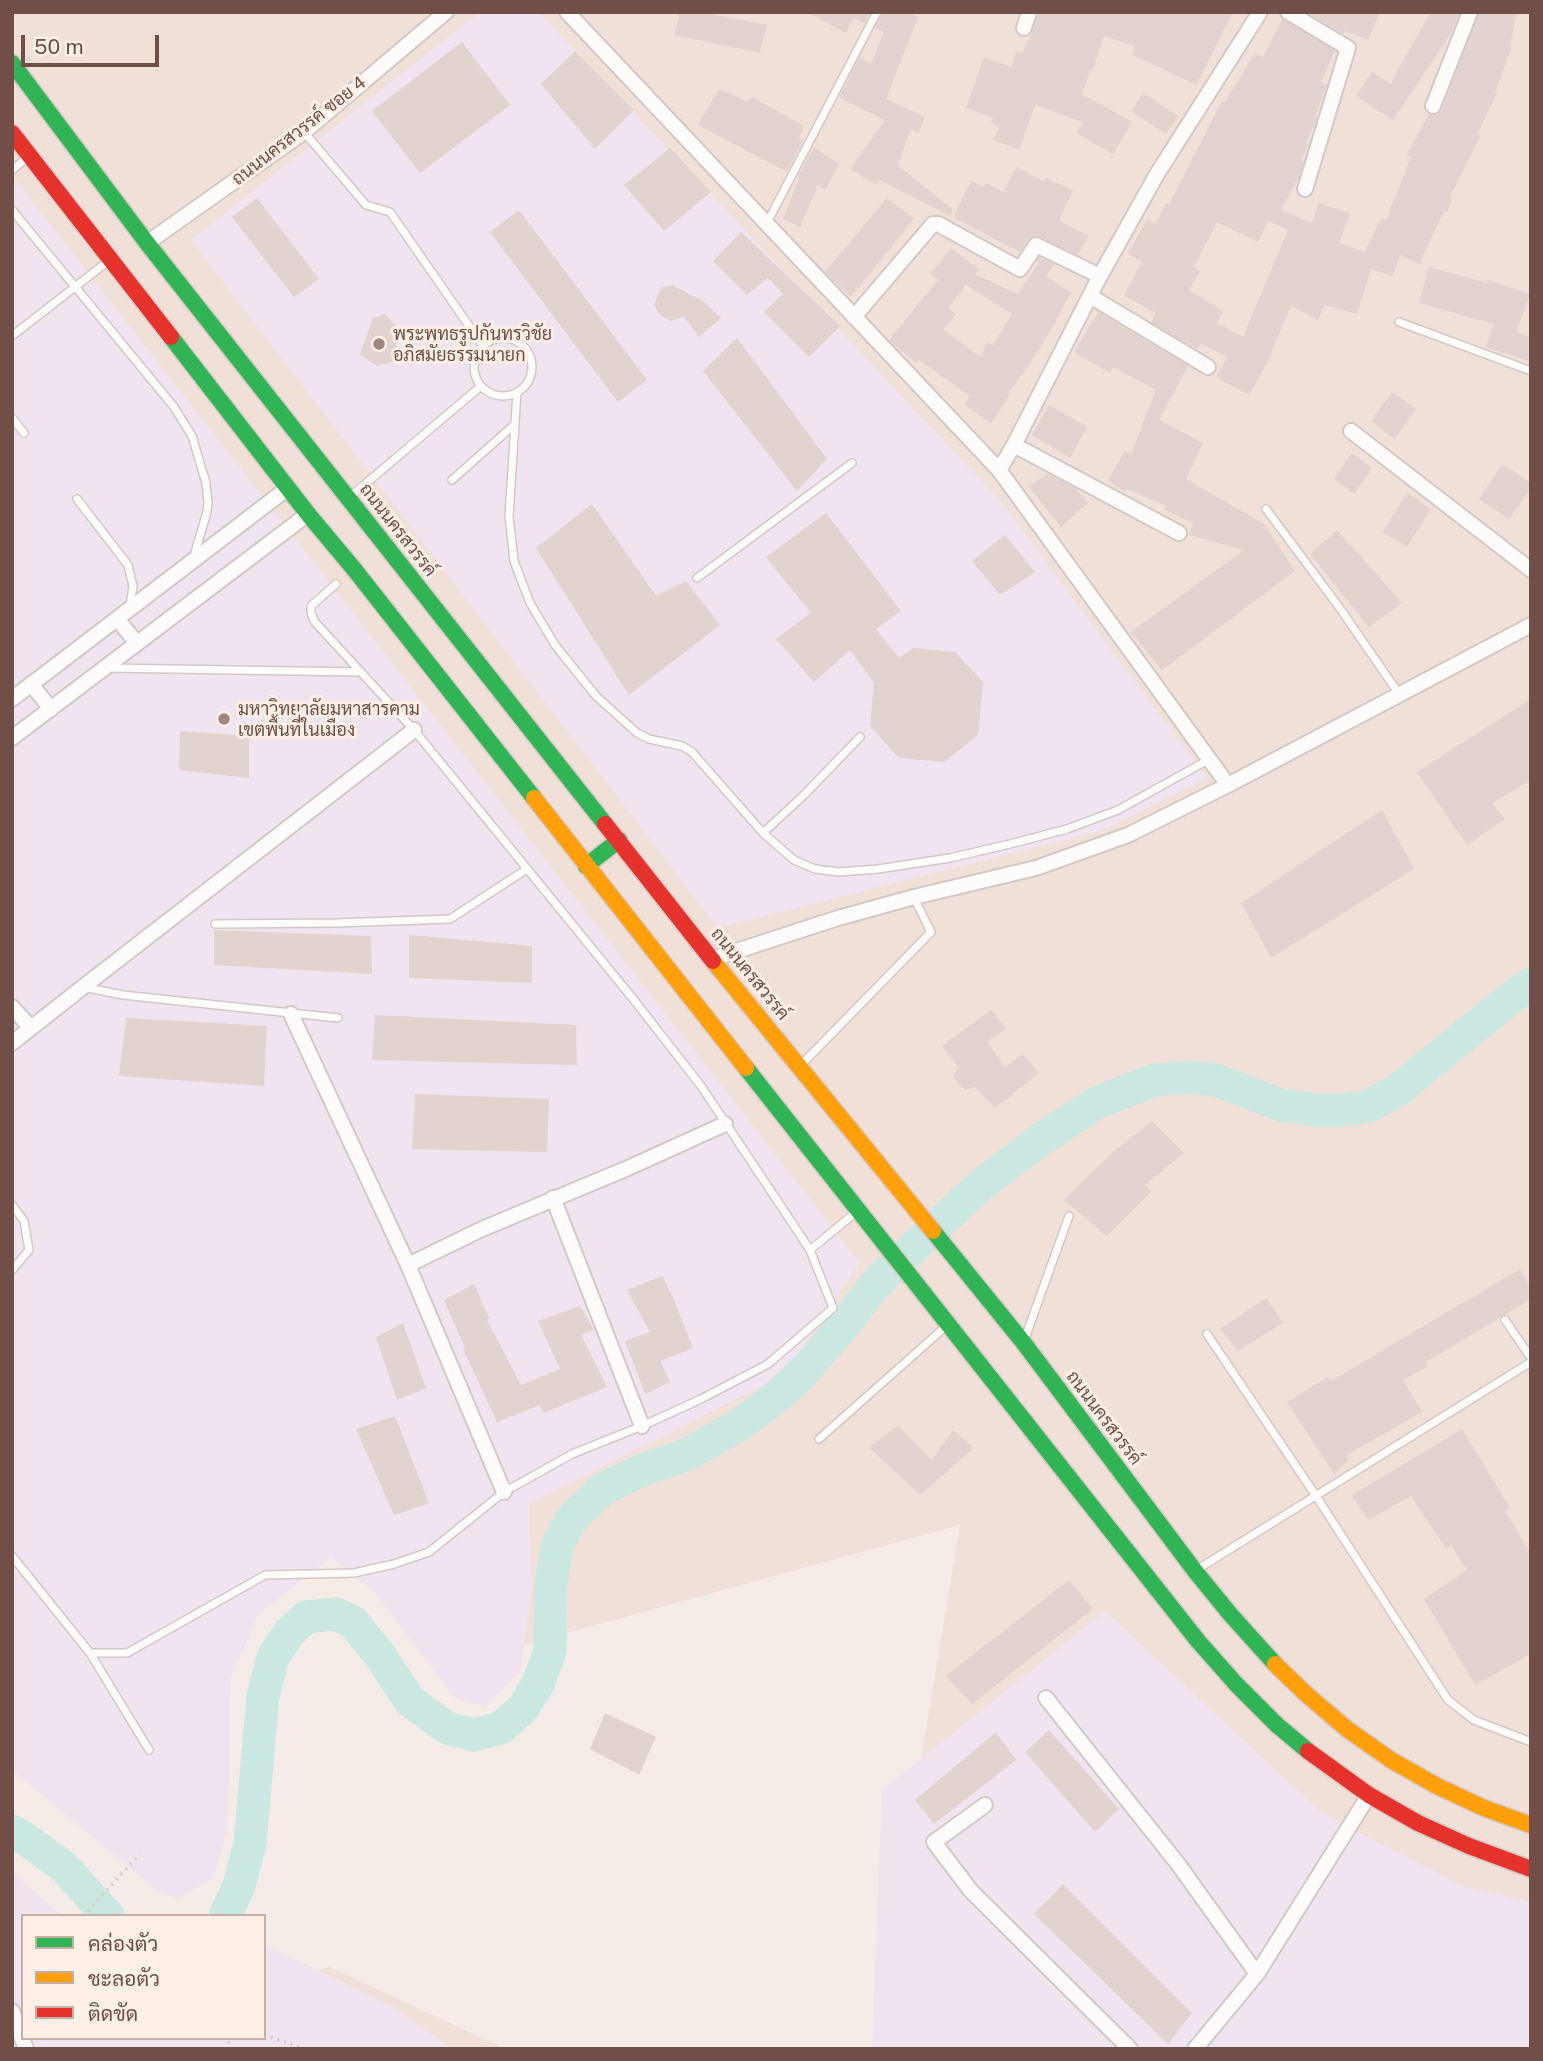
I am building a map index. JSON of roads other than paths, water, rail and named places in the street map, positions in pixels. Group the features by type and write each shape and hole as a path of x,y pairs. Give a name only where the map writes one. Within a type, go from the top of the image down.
{"main road":[{"name":"ถนนนครสวรรค์","path":"12,63 147,243 348,499 712,959 1023,1342 1195,1571 1267,1656 1347,1729 1391,1760 1484,1808 1531,1825"},
{"path":"12,134 308,514 1162,1597 1236,1684 1277,1725 1321,1762 1369,1795 1418,1823 1469,1846 1531,1868"},
{"path":"586,866 619,840"}],"street":[{"name":"ถนนนครสวรรค์ ซอย 4","path":"147,243 304,132 446,12"},
{"path":"567,12 999,470 1228,785"},
{"path":"1024,28 1029,12"},
{"path":"999,470 1014,446 1100,276 1157,174 1260,12"},
{"path":"1288,12 1348,48 1305,189"},
{"path":"1433,106 1470,12"},
{"path":"854,317 933,224 938,224 1020,269 1036,245 1100,276"},
{"path":"1090,296 1208,367"},
{"path":"1351,431 1531,570"},
{"path":"1014,446 1179,533"},
{"path":"12,699 288,488"},
{"path":"12,738 308,514"},
{"path":"123,614 137,643"},
{"path":"712,959 838,918 1036,868 1128,835 1531,625"},
{"path":"31,684 51,709"},
{"path":"12,1043 414,730"},
{"path":"12,1007 31,1028"},
{"path":"291,1014 408,1265 505,1492"},
{"path":"408,1265 482,1229 725,1124"},
{"path":"553,1198 642,1426"},
{"path":"1046,1698 1178,1864 1257,1974"},
{"path":"1195,2049 1257,1974 1369,1795"},
{"path":"985,1805 934,1842 971,1891 1130,2049"},
{"path":"12,2011 21,2035"}],"lane":[{"path":"767,224 877,12"},
{"path":"304,132 366,205 390,212 483,345"},
{"path":"12,170 30,156"},
{"path":"12,210 174,407 192,436 206,483 208,503 193,560"},
{"path":"12,336 110,260"},
{"path":"1399,322 1531,371"},
{"path":"510,339 526,350 531,358 532,368 525,386 517,392 498,396 481,386 474,370 477,352 483,345 491,340 510,339"},
{"path":"348,499 481,386"},
{"path":"517,392 509,516 514,561 530,603 555,645 596,696 637,733 692,752 763,833 794,860 815,869 839,872 950,858 1067,829 1118,810 1208,760"},
{"path":"12,418 24,433"},
{"path":"452,480 515,424"},
{"path":"697,578 852,463"},
{"path":"77,499 128,565 133,593 123,614"},
{"path":"1266,509 1339,607 1399,695"},
{"path":"90,1653 127,1653 265,1575 354,1573 394,1564 429,1552 505,1492 572,1454 701,1399 768,1364 833,1308 810,1250 701,1086 414,730 314,621 311,606 335,584"},
{"path":"105,667 360,672"},
{"path":"763,833 860,737"},
{"path":"215,924 450,919 527,869"},
{"path":"801,1066 931,932 914,897"},
{"path":"82,987 123,995 338,1018"},
{"path":"12,1205 24,1221 29,1250 12,1270"},
{"path":"1023,1342 1069,1216"},
{"path":"810,1250 863,1217"},
{"path":"1195,1571 1531,1360 1505,1320"},
{"path":"819,1439 948,1325"},
{"path":"1207,1334 1448,1700 1474,1720 1531,1742"},
{"path":"12,1556 90,1653 149,1750"}],"waterway":[{"path":"226,1914 239,1886 250,1843 263,1696 273,1657 289,1633 306,1617 336,1614 353,1622 379,1654 410,1701 447,1728 474,1735 501,1728 523,1708 538,1684 550,1651 551,1583 558,1544 573,1517 603,1489 640,1471 686,1455 739,1425 778,1396 806,1369 880,1279 981,1185 1040,1140 1098,1102 1155,1080 1189,1077 1216,1080 1280,1105 1315,1110 1344,1110 1369,1106 1398,1090 1531,984"},
{"path":"12,1831 64,1867 106,1914"}],"place":[{"name":"พระพุทธรูปกันทรวิชัย อภิสมัยธรรมนายก","path":"379,344"},
{"name":"มหาวิทยาลัยมหาสารคาม เขตพื้นที่ในเมือง","path":"224,719"}]}
